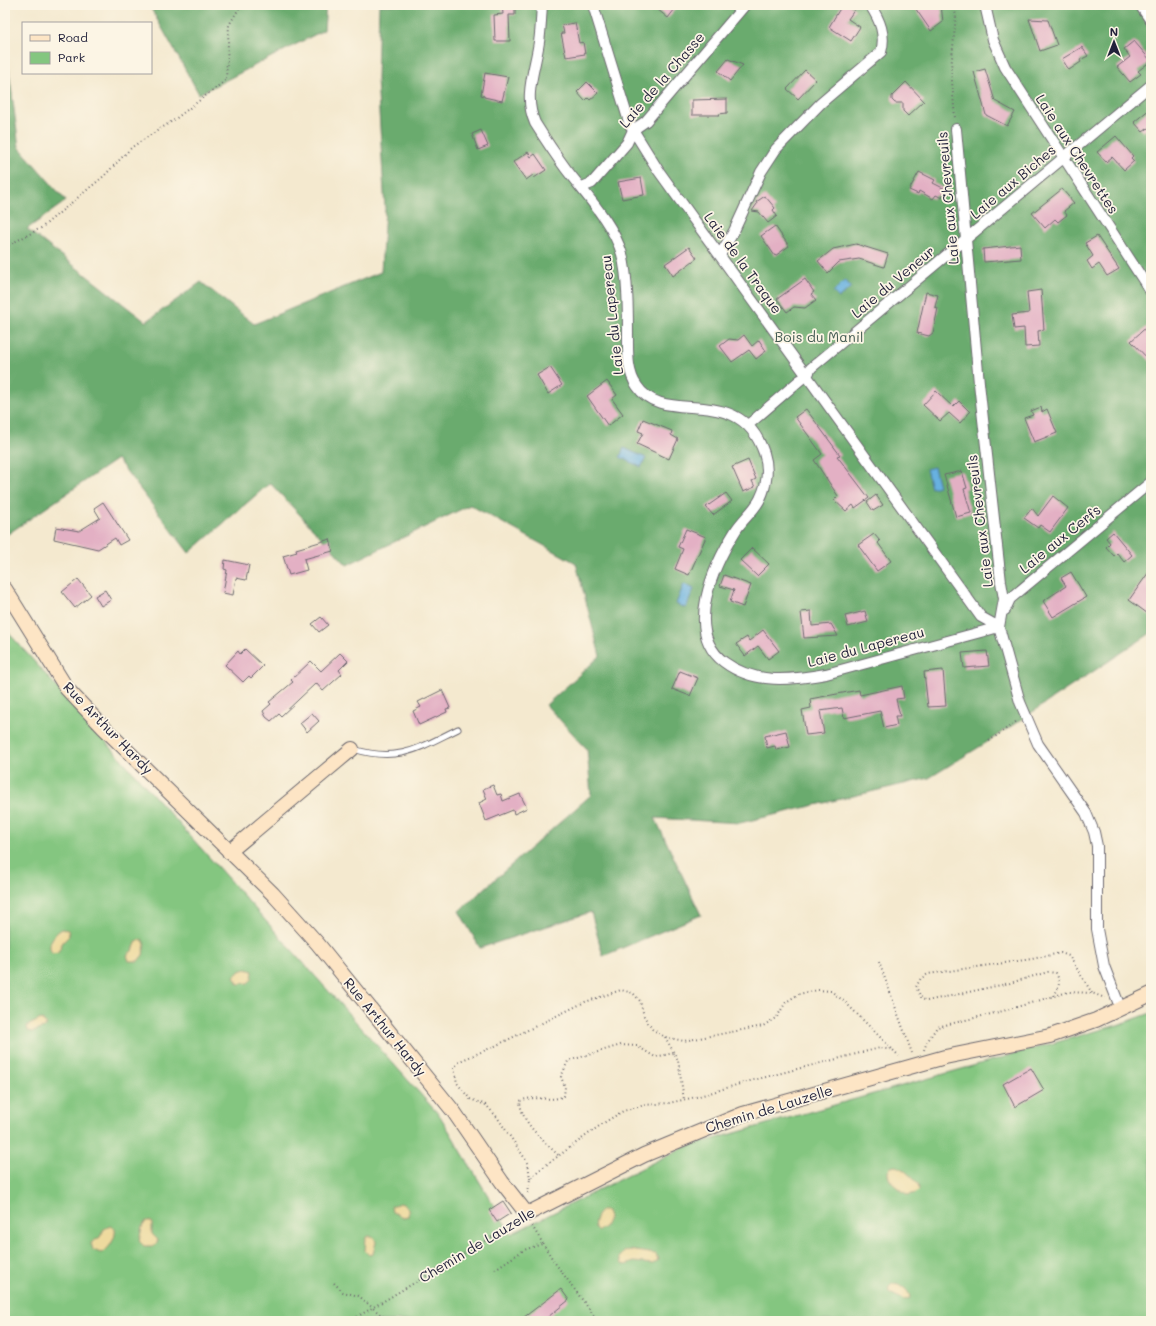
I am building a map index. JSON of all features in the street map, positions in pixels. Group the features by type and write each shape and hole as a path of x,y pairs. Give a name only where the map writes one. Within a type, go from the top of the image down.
{"street":[{"name":"Laie du Lapereau","path":"542,5 539,42 530,89 529,110 535,124 606,222 621,252 625,276 629,365 637,386 649,398 659,402 714,409 732,414 748,425 756,436 764,452 767,482 759,501 737,528 727,544 706,596 704,632 708,645 717,656 729,666 751,676 767,679 801,678 826,674 999,627"},
{"name":"Laie de la Traque","path":"593,5 611,68 633,130 658,170 981,617 999,627"},
{"name":"Laie de la Chasse","path":"582,187 592,183 612,162 627,143 633,130 646,121 745,5"},
{"path":"720,255 734,231 761,172 776,150 821,103 881,52 884,43 883,31 870,5"},
{"name":"Laie aux Chevrettes","path":"985,5 989,25 998,53 1005,67 1151,292"},
{"path":"1140,5 1151,21"},
{"name":"Laie aux Biches","path":"967,240 1063,158 1151,86"},
{"name":"Laie aux Chevreuils","path":"956,129 979,383 1000,582 1004,599 999,627 1020,702 1032,731 1048,760 1086,813 1093,827 1097,846 1098,934 1104,966 1120,1006"},
{"name":"Laie du Veneur","path":"748,425 800,380 807,376 811,368 967,240"},
{"name":"Laie aux Cerfs","path":"999,627 1010,598 1151,482"},
{"name":"Rue Arthur Hardy","path":"5,589 67,689 103,727 273,894 318,944 454,1112 502,1182 526,1212"},
{"path":"229,852 352,749"},
{"name":"Chemin de Lauzelle","path":"526,1212 637,1158 711,1126 762,1108 968,1052 1050,1036 1096,1020 1120,1006 1151,994"}],"lane":[{"path":"352,749 367,753 387,755 405,754 458,729"}],"path":[{"path":"5,247 41,228 98,180 132,147 174,120 226,80 229,25 241,5"},
{"name":"Laie aux Chevreuils","path":"953,5 956,15 951,69 956,129"},
{"path":"989,741 1023,717"},
{"path":"1054,996 1060,980 1056,973 1048,972 995,986 927,1001 922,999 916,987 921,978 928,974 1032,959 1061,952 1069,956 1092,993"},
{"path":"879,962 916,1065"},
{"path":"598,1321 542,1244 526,1212 530,1179 528,1163 497,1117 486,1105 470,1098 457,1083 454,1068 460,1061 495,1046 585,1002 621,990 633,993 640,1002 644,1016 652,1029 665,1037 684,1041 763,1026 777,1016 786,1002 800,994 818,990 831,991 846,1002 905,1061 916,1065"},
{"path":"916,1065 927,1042 937,1027 1068,992 1092,993 1120,1006"},
{"path":"665,1037 678,1060 684,1100"},
{"path":"558,1156 530,1126 520,1112 520,1101 530,1097 556,1099 564,1096 565,1087 561,1077 568,1060 621,1045 637,1046 655,1057 674,1053"},
{"path":"530,1179 558,1156 602,1124 623,1111 645,1105 669,1104 750,1080 880,1048 893,1050"},
{"name":"Chemin de Lauzelle","path":"350,1321 510,1226 526,1212"},
{"path":"496,1269 524,1250 542,1244"},
{"path":"334,1283 343,1292 359,1296 388,1321"}],"green space":[{"path":"149,5 326,5 324,30 199,94"},
{"name":"Bois du Manil","path":"379,5 1151,5 1151,633 989,741 929,778 740,823 655,818 701,915 603,956 591,912 480,948 459,911 591,795 587,749 546,705 600,656 576,563 470,505 347,565 270,483 189,553 117,459 5,536 5,41 19,147 66,201 27,229 146,322 201,282 254,324 381,272 385,209 377,79"},
{"path":"7,631 440,1116 511,1234 682,1148 1121,1024 1151,1013 1151,1321 5,1321 5,633"}],"sand":[{"path":"62,929 68,930 69,936 63,942 58,952 52,953 50,950 50,943 56,934"},
{"path":"143,940 145,944 143,955 138,961 129,961 127,955 133,950 137,941"},
{"path":"246,969 253,971 252,979 248,983 238,984 234,976 240,971"},
{"path":"41,1019 46,1023 44,1028 33,1032 28,1031 27,1026"},
{"path":"895,1166 904,1170 918,1183 919,1190 916,1193 908,1195 891,1182 888,1175 888,1170"},
{"path":"400,1203 407,1208 408,1216 403,1217 392,1212 391,1206"},
{"path":"603,1210 607,1211 609,1218 605,1227 598,1231 595,1228 595,1220 597,1215"},
{"path":"146,1221 152,1222 152,1234 158,1240 155,1246 144,1246 139,1241 142,1227"},
{"path":"110,1226 115,1229 115,1236 109,1247 101,1253 93,1250 91,1243 100,1237 104,1229"},
{"path":"366,1237 374,1237 376,1242 373,1254 369,1255 365,1251"},
{"path":"629,1250 656,1254 658,1260 653,1264 634,1262 626,1265 622,1264 619,1258 625,1251"},
{"path":"892,1284 904,1288 908,1292 910,1298 904,1300 890,1293 888,1288"}],"water":[{"path":"845,280 851,287 839,298 833,292"},
{"path":"624,448 646,458 641,467 620,457"},
{"path":"934,467 939,486 931,488 926,469"},
{"path":"684,584 694,589 686,608 676,604"}],"building":[{"path":"502,5 515,5 515,15 509,15 510,41 495,41 494,15 503,14"},
{"path":"652,5 678,5 668,18"},
{"path":"842,5 849,5 855,9 848,19 860,27 851,41 829,27"},
{"path":"913,5 941,5 943,22 931,31"},
{"path":"1029,19 1048,20 1057,45 1040,51"},
{"path":"575,23 579,43 583,42 585,54 566,57 561,33 564,33 562,25"},
{"path":"1134,41 1151,61 1138,71 1141,74 1130,82 1117,67 1130,57 1124,49"},
{"path":"1082,47 1088,56 1080,60 1081,62 1069,70 1062,59"},
{"path":"728,59 743,65 730,81 718,71"},
{"path":"985,69 995,101 1015,112 1007,126 986,115 974,72"},
{"path":"805,70 816,80 798,99 787,89"},
{"path":"485,73 508,77 502,101 481,95"},
{"path":"587,82 598,93 590,100 588,98 585,101 577,92"},
{"path":"906,82 924,101 908,116 903,111 903,103 895,103 892,100 892,96"},
{"path":"727,99 727,113 719,114 720,115 692,115 692,100"},
{"path":"1151,108 1151,126 1143,132 1134,122"},
{"path":"481,130 488,146 478,150 472,134"},
{"path":"1116,136 1133,156 1131,158 1134,161 1124,170 1112,157 1106,162 1097,152"},
{"path":"528,152 531,157 535,154 546,170 534,178 533,175 526,180 513,162"},
{"path":"919,172 935,180 933,183 947,190 942,198 936,195 933,199 919,191 918,194 909,190"},
{"path":"641,178 644,195 622,199 618,182"},
{"path":"1062,189 1074,203 1064,211 1067,215 1058,222 1055,219 1045,228 1032,213"},
{"path":"765,196 775,208 773,210 777,216 768,223 759,212 752,211 757,204 756,202"},
{"path":"775,226 789,246 775,256 761,236"},
{"path":"1097,236 1119,269 1107,276 1099,264 1092,269 1087,261 1093,256 1085,243"},
{"path":"856,244 888,254 884,267 859,259 839,262 828,273 818,261 833,249"},
{"path":"1020,245 1021,259 984,262 983,249"},
{"path":"689,247 697,258 673,276 665,264"},
{"path":"805,279 814,292 811,294 816,300 805,308 794,307 787,312 777,299"},
{"path":"1041,290 1044,330 1038,331 1039,346 1025,347 1024,328 1014,329 1012,315 1029,313 1027,292"},
{"path":"926,292 938,295 935,307 938,308 933,333 929,336 917,333"},
{"path":"1151,323 1151,362 1131,341"},
{"path":"744,335 752,346 759,340 766,351 756,359 749,350 732,362 720,346 729,339 738,340"},
{"path":"550,367 562,385 548,394 537,375"},
{"path":"607,381 617,395 612,399 623,414 608,426 587,396"},
{"path":"936,391 953,407 959,401 970,412 960,423 949,413 940,421 923,405"},
{"path":"1041,407 1042,412 1047,409 1057,433 1034,442 1024,418 1033,415 1031,411"},
{"path":"806,409 840,455 837,456 869,498 855,508 853,505 846,511 834,500 838,496 814,460 822,454 795,417"},
{"path":"643,419 672,431 671,435 678,439 669,459 637,444 643,433 638,431"},
{"path":"748,460 756,479 752,481 755,487 743,492 732,467"},
{"path":"962,471 967,488 964,489 971,513 956,517 944,475"},
{"path":"726,493 732,501 713,515 706,507"},
{"path":"876,495 883,505 873,511 867,502"},
{"path":"1053,496 1068,508 1050,532 1040,525 1038,528 1024,518 1032,508 1038,516"},
{"path":"103,502 128,540 119,545 115,538 98,549 54,539 56,527 79,531 100,518 94,508"},
{"path":"686,529 706,537 689,575 675,569 683,549 678,547"},
{"path":"1113,532 1132,555 1124,562 1117,553 1114,556 1106,547 1110,543 1106,538"},
{"path":"874,534 880,541 878,543 891,561 877,571 858,545"},
{"path":"330,539 333,551 304,559 307,570 289,575 283,556 297,552 296,549"},
{"path":"752,548 769,564 757,576 740,560"},
{"path":"225,560 249,565 246,580 236,578 233,595 223,593 227,570 224,569"},
{"path":"1151,569 1151,616 1129,600"},
{"path":"1071,572 1086,597 1053,617 1043,601 1066,586 1061,578"},
{"path":"724,575 751,585 743,607 730,602 734,590 720,586"},
{"path":"78,579 91,595 75,608 62,592"},
{"path":"105,590 111,600 101,606 95,596"},
{"path":"811,611 812,626 831,624 838,636 804,638 801,612"},
{"path":"865,611 868,622 848,627 845,616"},
{"path":"321,617 328,625 319,632 312,624"},
{"path":"763,630 779,651 768,659 758,646 745,656 736,644 747,637 749,641"},
{"path":"245,649 263,666 251,678 249,676 243,682 225,665 238,651 240,654"},
{"path":"987,651 989,666 964,668 962,653"},
{"path":"340,653 348,661 339,670 342,674 323,691 316,683 281,716 279,714 271,721 266,717 263,711 271,704 269,702 293,682 291,680 311,661 321,671"},
{"path":"943,670 946,706 928,707 924,672"},
{"path":"680,671 698,678 690,696 672,689"},
{"path":"902,686 904,698 896,699 900,716 895,716 897,725 884,728 880,711 844,718 842,708 820,711 824,733 806,735 802,710 811,708 810,699 859,690 860,695"},
{"path":"442,690 450,708 446,709 447,712 419,725 413,711 421,707 418,702"},
{"path":"312,713 319,721 307,732 300,723"},
{"path":"786,731 790,747 776,750 775,746 767,748 765,736"},
{"path":"493,785 497,795 501,794 503,801 520,794 527,808 514,814 513,810 486,821 479,803 487,799 483,789"},
{"path":"1031,1068 1044,1090 1015,1107 1003,1084"},
{"path":"503,1201 511,1213 497,1222 489,1210"},
{"path":"561,1289 569,1300 543,1321 519,1321"}]}
